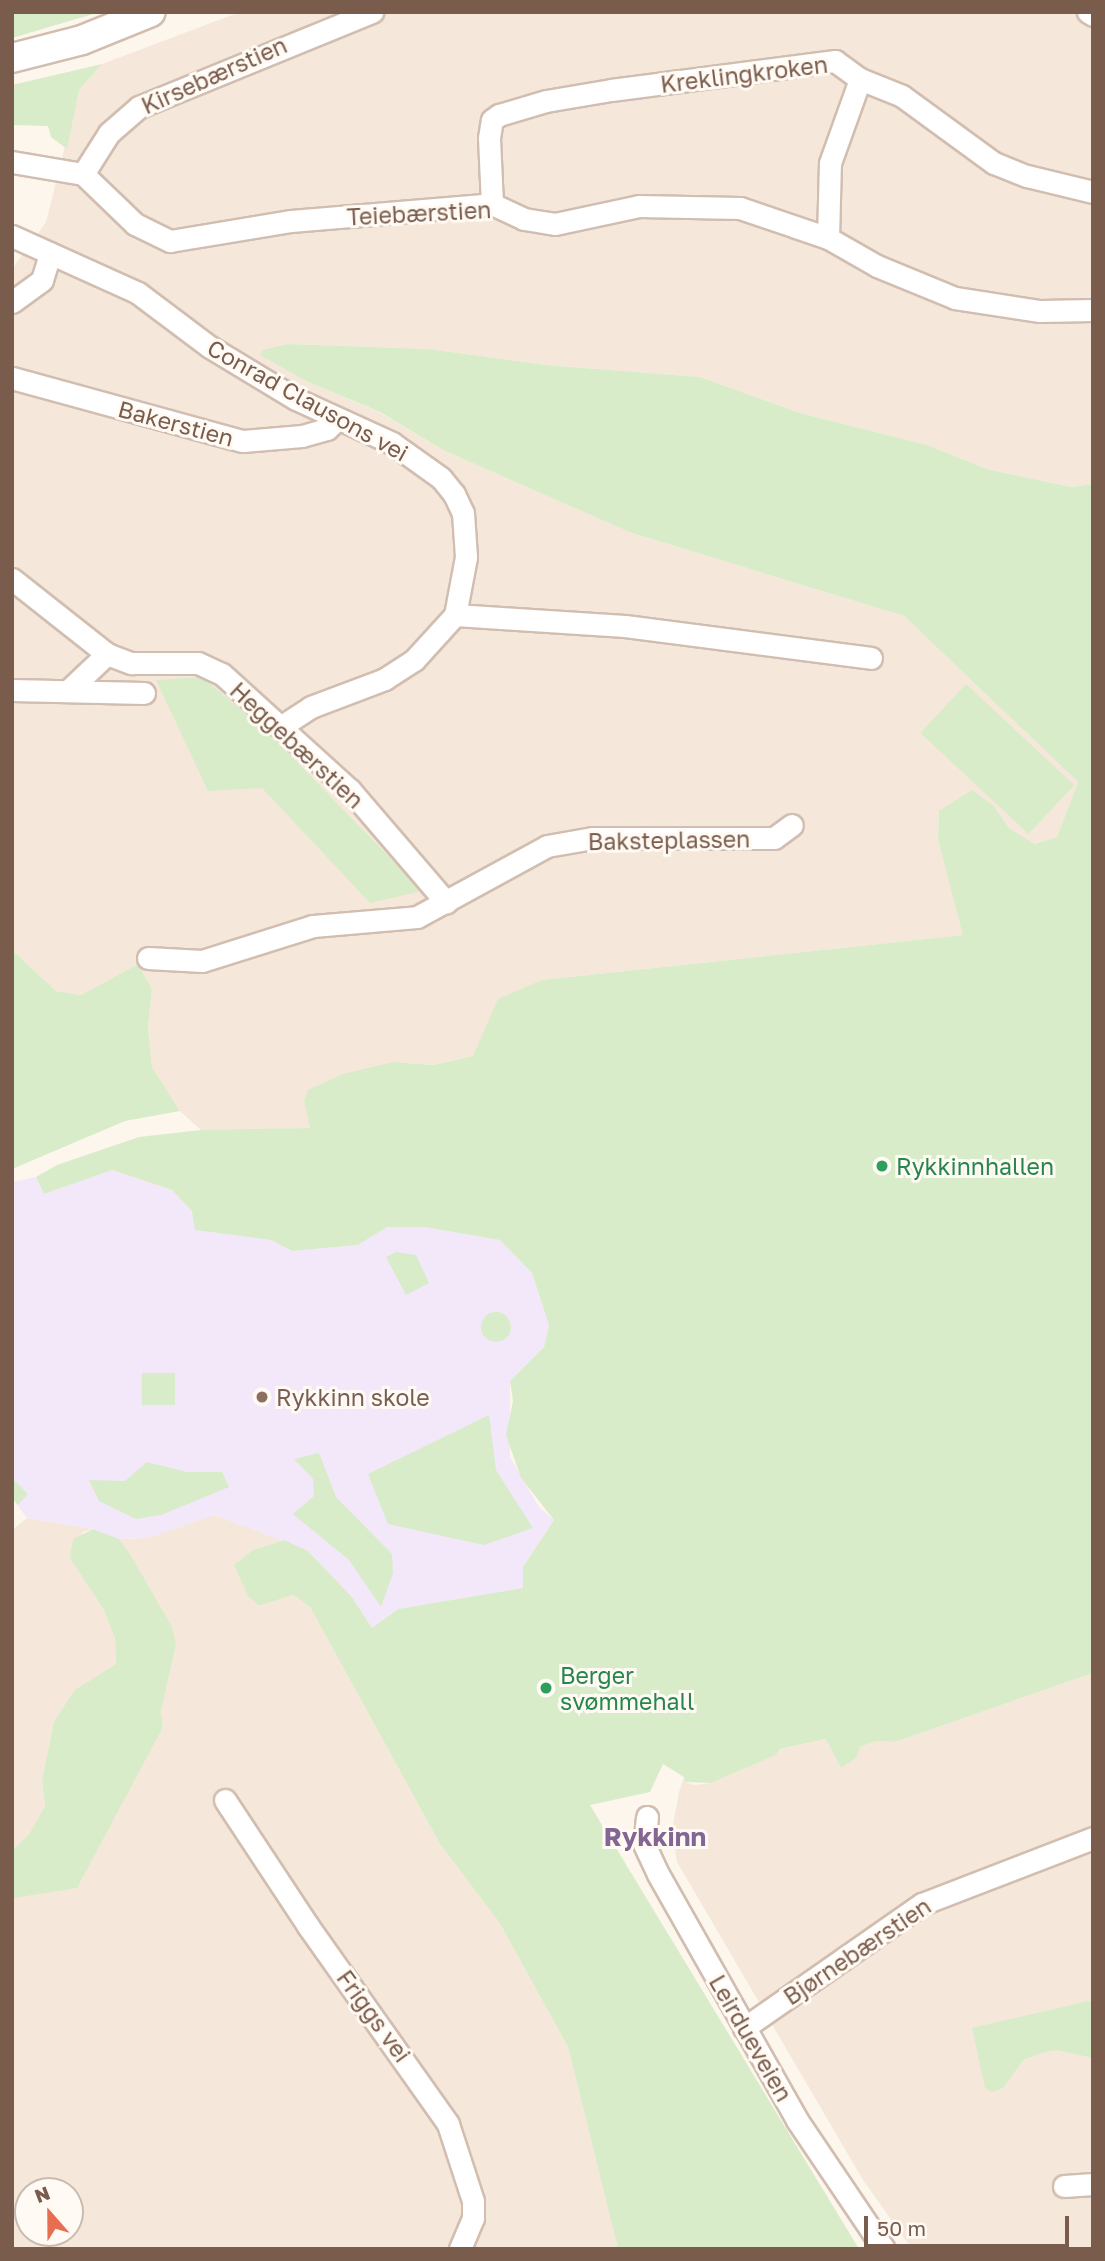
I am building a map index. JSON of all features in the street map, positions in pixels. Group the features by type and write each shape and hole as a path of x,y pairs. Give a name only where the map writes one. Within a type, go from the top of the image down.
{"street":[{"path":"12,58 82,40 151,12"},
{"name":"Kirsebærstien","path":"83,174 109,133 139,107 372,12"},
{"path":"1088,12 1093,15"},
{"name":"Kreklingkroken","path":"492,204 492,120 524,106 835,61 860,79 902,96 1003,167 1093,192"},
{"path":"828,238 830,163 860,79"},
{"path":"12,162 83,174"},
{"name":"Teiebærstien","path":"83,174 135,224 181,243 291,221 492,204 524,219 555,223 639,206 740,208 828,238 877,266 955,298 1040,311 1093,310"},
{"name":"Conrad Clausons vei","path":"12,236 138,293 210,347 337,419 392,443 441,478 454,494 463,513 466,557 456,615"},
{"path":"12,302 43,280 50,253"},
{"name":"Bakerstien","path":"12,378 243,441 302,436 327,429 337,419"},
{"name":"Heggebærstien","path":"12,579 107,653 131,663 198,663 222,674 283,725 350,790 446,902"},
{"path":"283,725 311,707 385,679 414,660 456,615 625,626 871,658"},
{"path":"71,688 107,653"},
{"path":"12,690 71,688 144,693"},
{"name":"Baksteplassen","path":"148,958 202,961 313,926 417,917 547,846 593,838 774,838 792,825"},
{"name":"Friggs vei","path":"225,1800 308,1926 449,2124 473,2201 473,2218 460,2249"},
{"name":"Leirdueveien","path":"647,1817 644,1844 744,2028 833,2177 884,2249"},
{"name":"Bjørnebærstien","path":"744,2028 922,1903 1093,1838"},
{"path":"1064,2186 1093,2184"}],"shaded area":[{"path":"240,12 1093,12 1093,484 1071,487 987,469 927,445 800,413 700,377 546,365 429,349 288,344 260,354 308,382 379,412 443,450 629,532 904,616 1078,782 1057,837 1033,844 1009,828 994,806 939,811 938,840 964,935 542,980 484,1033 473,1056 433,1065 393,1062 304,1101 311,1128 248,1130 201,1130 180,1111 152,1067 148,1027 152,989 138,964 81,995 56,991 12,950 12,269 46,222 79,90 102,64"},
{"name":"Rykkinn skole","path":"112,1170 172,1190 193,1211 196,1230 271,1240 292,1251 358,1245 387,1227 424,1227 501,1240 532,1273 549,1325 544,1347 510,1381 510,1457 539,1507 554,1520 523,1567 523,1588 398,1609 372,1628 352,1597 308,1551 215,1515 147,1538 119,1539 93,1529 27,1518 12,1498 12,1182 36,1177 44,1194"},
{"path":"214,1515 284,1540 253,1550 248,1596 259,1606 293,1595 310,1607 440,1844 499,1922 568,2047 618,2249 12,2249 12,1898 55,1889 163,1727 161,1711 176,1645 119,1539 147,1538"},
{"path":"27,1518 93,1529 83,1532 70,1557 104,1610 115,1639 116,1664 75,1691 54,1721 42,1780 45,1806 29,1834 12,1851 12,1530"},
{"path":"1093,1673 1093,2249 912,2249 863,2180 677,1862 672,1830 679,1792 684,1777 685,1782 694,1785 711,1783 776,1755 780,1749 827,1739 841,1768 860,1747 876,1741 895,1742"}],"green space":[{"path":"12,12 100,12 12,38"},
{"path":"102,64 79,90 67,149 51,137 48,126 12,125 12,85"},
{"path":"288,344 429,349 546,365 700,377 800,413 927,445 987,469 1071,487 1093,484 1093,1673 895,1742 876,1741 860,1747 856,1758 841,1768 826,1739 780,1749 776,1755 711,1783 685,1782 684,1777 663,1764 650,1792 590,1805 859,2249 618,2249 568,2047 499,1922 440,1844 310,1607 293,1595 259,1606 248,1596 234,1565 253,1550 284,1540 308,1551 352,1597 372,1628 398,1609 523,1588 523,1567 554,1520 521,1478 506,1435 513,1401 510,1381 544,1347 549,1325 532,1273 500,1240 424,1227 387,1227 358,1245 292,1251 271,1240 195,1230 192,1211 172,1190 112,1170 44,1194 36,1177 57,1165 139,1137 201,1130 310,1128 304,1101 308,1090 343,1074 393,1062 433,1065 473,1056 498,999 542,980 963,935 938,840 939,811 972,790 994,806 1009,828 1034,844 1057,837 1078,782 904,616 629,532 443,450 380,412 308,382 260,355 263,350"},
{"path":"202,677 271,735 422,891 370,903 262,788 208,791 156,680"},
{"path":"966,684 1074,785 1029,834 920,733"},
{"path":"12,950 56,991 81,995 138,964 152,989 148,1027 152,1067 180,1111 125,1121 12,1169"},
{"path":"396,1252 416,1255 429,1283 406,1295 386,1257"},
{"path":"496,1312 507,1316 511,1327 507,1338 496,1342 485,1338 481,1327 485,1316"},
{"path":"142,1373 175,1373 175,1405 142,1405"},
{"path":"489,1415 496,1470 533,1528 484,1545 388,1524 368,1474"},
{"path":"319,1453 336,1497 392,1554 393,1573 381,1607 349,1560 293,1514 314,1496 313,1479 294,1459"},
{"path":"147,1462 187,1472 222,1472 229,1487 161,1515 136,1519 99,1501 89,1480 125,1481"},
{"path":"12,1478 28,1494 18,1505 12,1498"},
{"path":"93,1529 119,1539 172,1627 176,1645 161,1711 163,1727 77,1888 14,1898 12,1851 29,1834 45,1806 42,1780 54,1721 75,1690 116,1664 115,1639 104,1610 70,1558 73,1539"},
{"path":"1093,2000 1093,2058 1057,2050 1041,2053 1023,2060 1003,2088 992,2092 985,2088 972,2028"}],"place":[{"name":"Rykkinnhallen","path":"882,1166"},
{"name":"Rykkinn skole","path":"262,1397"},
{"name":"Berger svømmehall","path":"546,1688"}],"district":[{"name":"Rykkinn","path":"655,1837"}]}
